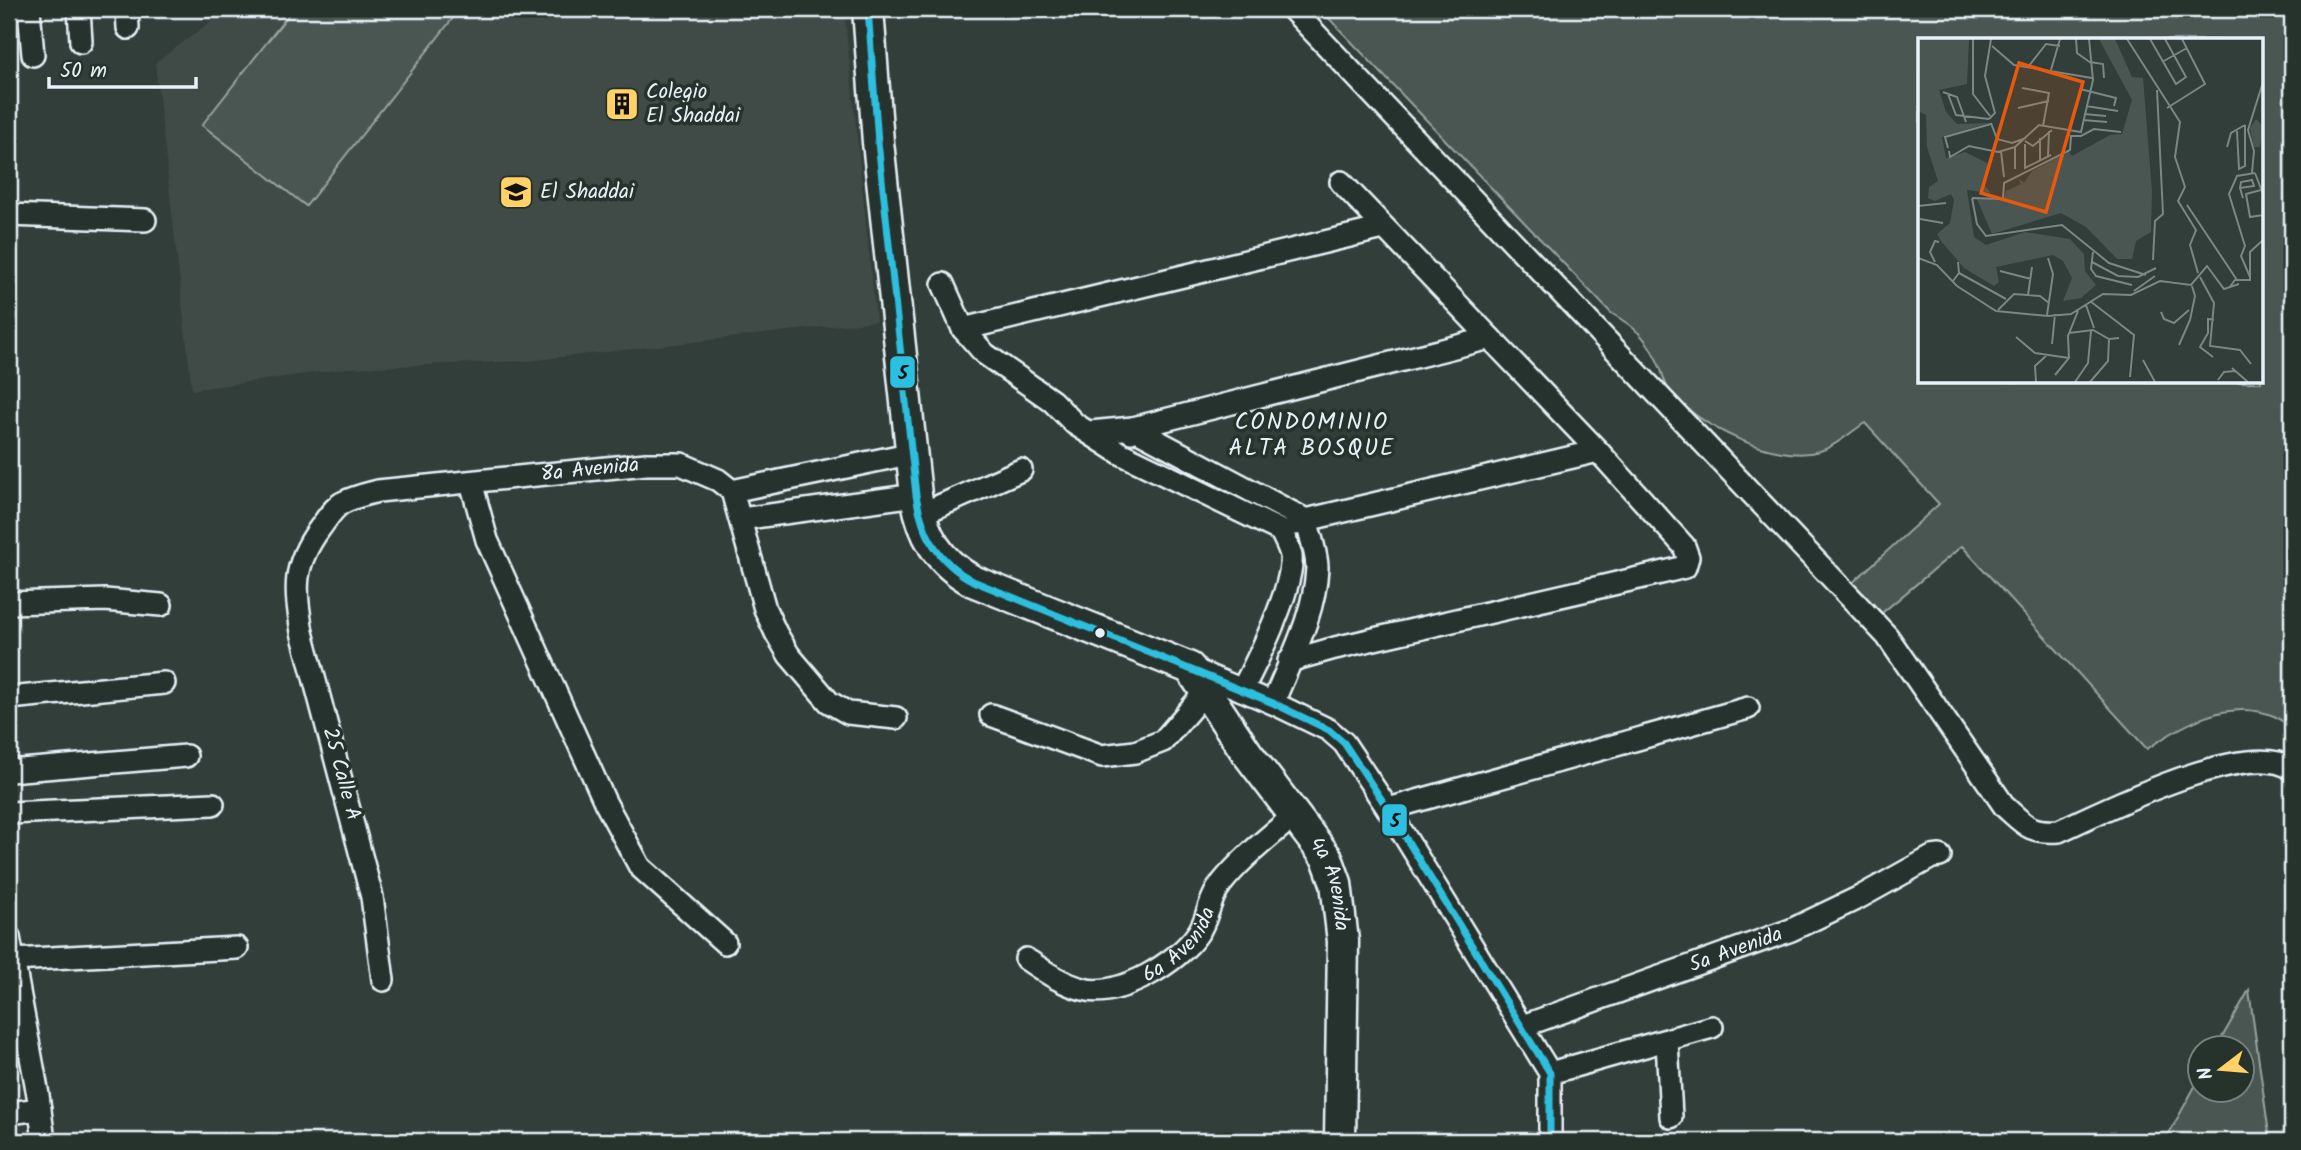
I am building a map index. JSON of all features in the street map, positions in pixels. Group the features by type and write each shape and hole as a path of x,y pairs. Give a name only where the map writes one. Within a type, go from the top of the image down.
{"street":[{"path":"29,9 33,55"},
{"path":"79,9 81,42"},
{"path":"869,9 878,142 918,505 928,536 954,570 973,581 1197,680 1242,690 1273,703 1329,730 1344,743 1388,809 1550,1073 1550,1141"},
{"path":"1292,9 1887,636 2005,807 2025,825 2041,832 2059,831 2166,782 2250,761 2275,760 2292,769"},
{"path":"1289,661 1685,567 1688,557 1684,546 1598,451 1342,182"},
{"path":"9,215 145,220"},
{"path":"963,329 1383,228"},
{"path":"943,284 963,329 985,354 1052,401 1075,424 1120,453 1281,531 1291,554 1291,571 1266,639 1242,690"},
{"path":"1090,432 1133,428 1490,338"},
{"path":"1120,453 1133,428"},
{"path":"1133,428 1306,520 1317,566 1315,583 1302,632 1273,703"},
{"path":"1281,531 1306,520 1598,451"},
{"path":"896,718 848,713 829,702 789,655 775,633 765,609 732,491 913,453"},
{"name":"8a Avenida","path":"297,569 315,534 340,504 378,491 646,464 681,464 718,480 732,491"},
{"path":"741,519 918,505 1021,470"},
{"path":"471,482 487,540 605,802 640,867 725,943"},
{"name":"25 Calle A","path":"297,569 297,599 302,632 372,897 383,979"},
{"path":"9,603 105,600 161,605"},
{"path":"991,715 1102,756 1135,752 1163,741 1197,680"},
{"name":"4a Avenida","path":"1197,680 1247,753 1327,858 1336,883 1343,941 1340,1141"},
{"path":"9,698 164,683"},
{"path":"1388,809 1748,708"},
{"path":"9,771 187,756"},
{"path":"9,813 213,804"},
{"name":"6a Avenida","path":"1026,959 1054,977 1085,990 1117,989 1151,973 1176,956 1199,932 1208,904 1238,865 1296,814"},
{"name":"5a Avenida","path":"1522,1026 1791,930 1860,897 1932,857 1940,856"},
{"path":"9,937 44,1141"},
{"path":"13,971 237,948"},
{"path":"1550,1073 1712,1027"},
{"path":"1667,1041 1671,1117"},
{"path":"9,1113 40,1109"}],"shaded area":[{"name":"El Shaddai","path":"228,9 844,9 876,321 527,361 348,368 192,390 155,63"},
{"path":"293,9 460,9 306,206 202,125"},
{"path":"1320,9 2292,9 2292,728 2274,716 2257,711 2224,712 2191,723 2147,749 1962,546 1877,617 1850,585 1939,504 1865,423 1826,449 1802,454 1760,447 1718,429 1683,405 1670,392 1656,357 1635,329 1611,313"},
{"path":"2249,990 2255,1034 2224,1034"},
{"path":"2256,1040 2270,1141 2165,1141 2186,1103 2256,1104"}],"transit line":[{"name":"5","path":"868,9 878,142 916,495 927,534 934,546 950,565 973,581 1273,703 1329,730 1344,743 1388,809 1550,1073 1550,1141"}],"place":[{"name":"Colegio El Shaddai","path":"622,104"},
{"name":"El Shaddai","path":"516,192"}],"district":[{"name":"CONDOMINIO ALTA BOSQUE","path":"1312,436"}]}
